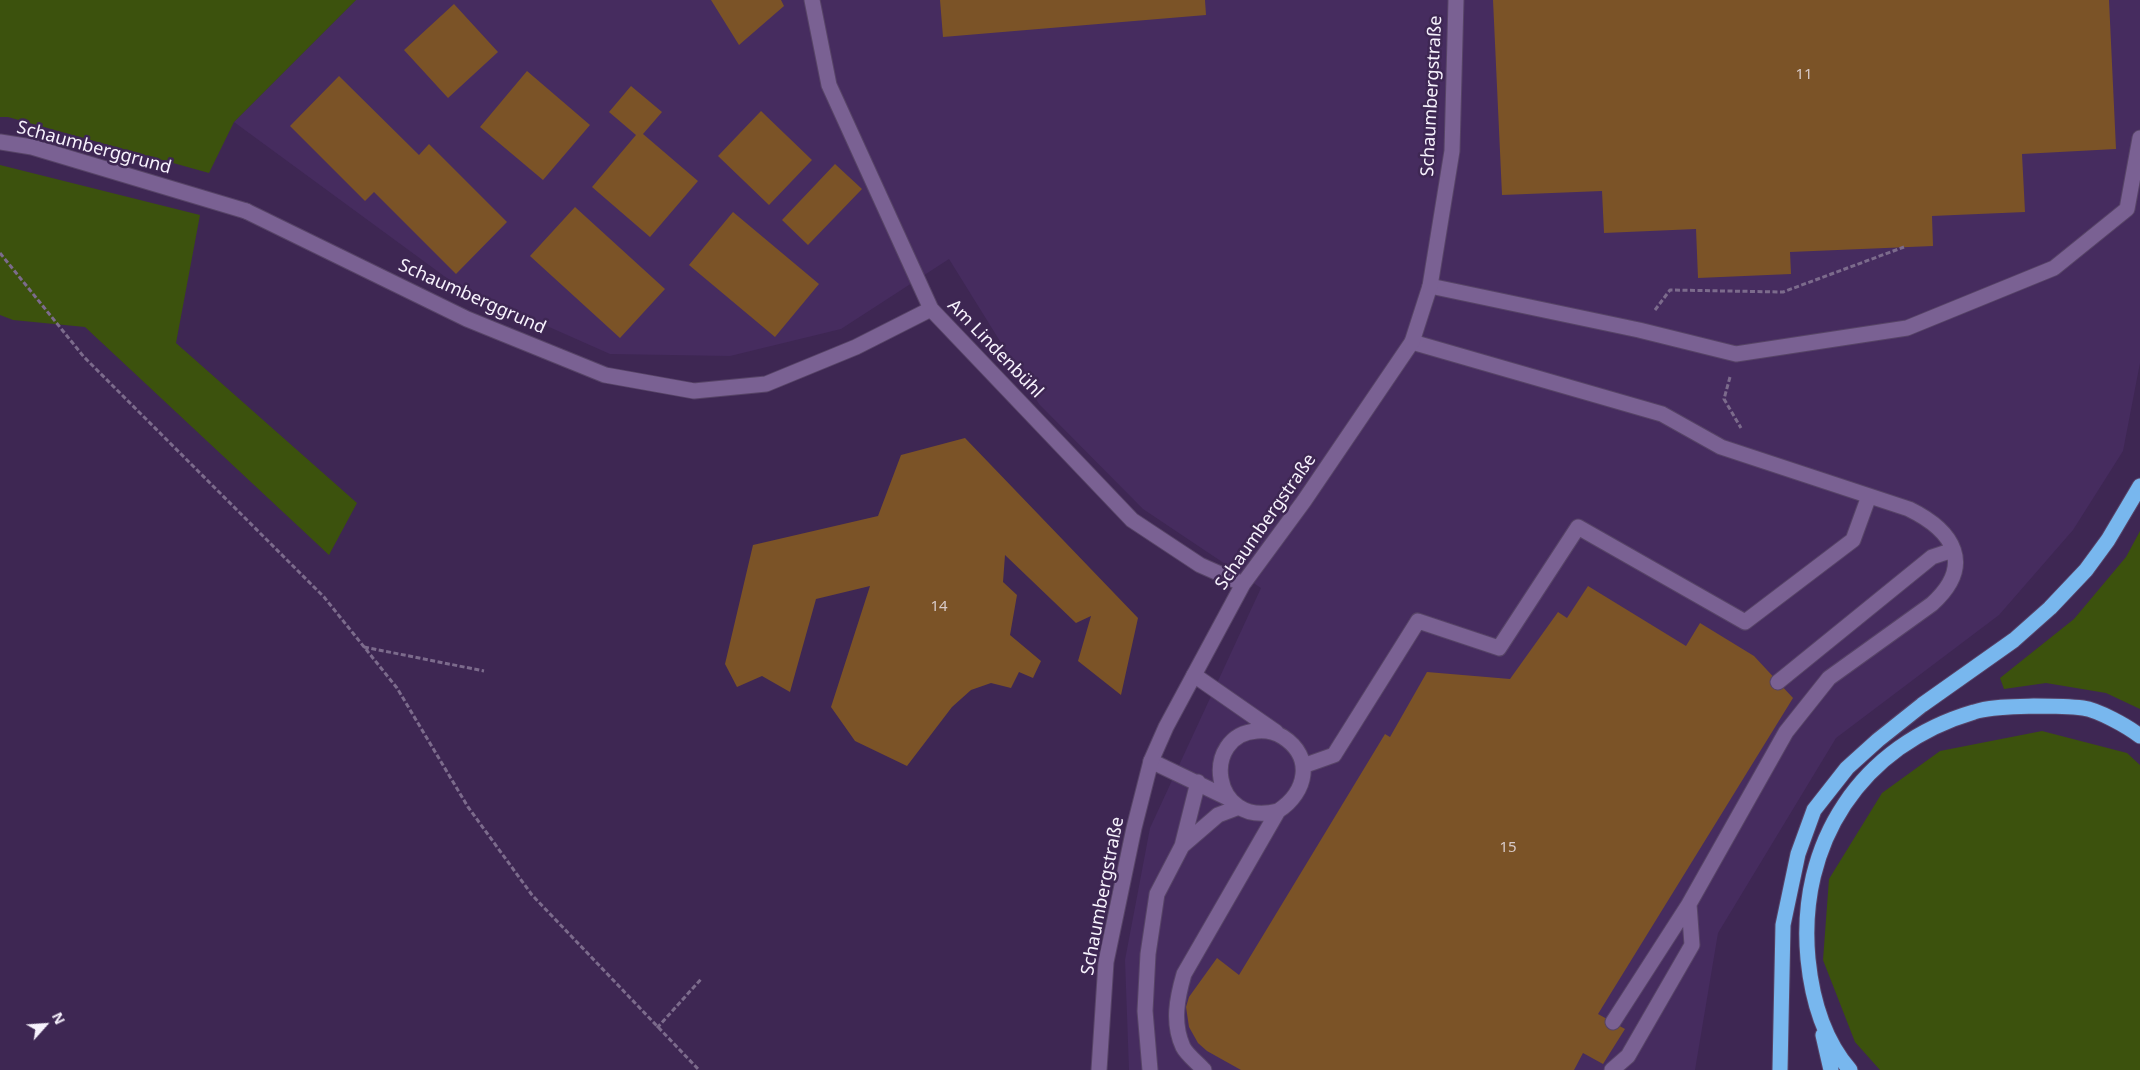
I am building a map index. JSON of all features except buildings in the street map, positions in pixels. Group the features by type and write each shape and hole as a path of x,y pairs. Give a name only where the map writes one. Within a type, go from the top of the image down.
{"highway":[{"path":"1780,1070 1784,925 1798,854 1814,810 1847,768 1878,740 1922,705 2014,640 2050,608 2086,570 2108,540 2140,486"},
{"path":"1831,1070 1818,1018 1809,970 1805,926 1807,900 1816,863 1830,825 1860,782 1892,753 1932,729 1974,711 2014,707 2085,708 2130,728 2140,736"},
{"path":"1818,1018 1850,1070"}],"street":[{"name":"Am Lindenbühl","path":"812,0 829,85 931,309 1132,520 1200,565 1243,584"},
{"name":"Schaumbergstraße","path":"1099,1070 1106,962 1134,828 1151,761 1166,727 1243,584 1304,501 1412,342 1430,286 1452,151 1456,0"},
{"path":"1430,286 1638,330 1736,354 1906,328 2054,268 2126,209 2140,138"},
{"name":"Schaumberggrund","path":"0,142 32,147 246,210 486,327 605,374 694,390 766,384 856,347 931,309"},
{"path":"1412,342 1662,414 1721,447 1909,509 1926,518 1945,533 1953,550 1955,560 1952,581 1932,604 1829,678 1807,703 1786,732 1689,904 1613,1022"},
{"path":"1303,766 1334,754 1418,621 1499,648 1578,527 1744,622 1852,540 1869,496"},
{"path":"1778,682 1932,558 1953,550"},
{"path":"1151,761 1198,782 1252,813 1266,814 1278,810 1290,803 1298,792 1303,780 1303,766 1291,742 1194,675"},
{"path":"1233,803 1221,785 1220,771 1222,757 1230,745 1240,736 1253,731 1266,730 1279,734"},
{"path":"1150,1070 1145,1011 1148,954 1158,894 1182,846 1198,782"},
{"path":"1182,846 1233,803"},
{"path":"1204,1070 1184,1048 1177,1025 1177,999 1184,974 1278,810"},
{"path":"1612,1070 1628,1056 1692,945 1689,904"}],"path":[{"path":"1638,330 1670,290 1783,292 1904,247"},
{"path":"0,253 84,358 324,597 397,688 468,807 532,895 657,1028 700,1070"},
{"path":"1721,447 1743,430 1724,399 1736,354"},
{"path":"364,647 484,671"},
{"path":"657,1028 702,978"}],"shaded area":[{"path":"356,0 2140,0 2140,363 2123,451 2073,530 1999,615 1836,738 1718,933 1695,1070 1129,1070 1125,960 1150,828 1261,588 1143,509 1039,404 949,259 841,329 730,356 610,354 459,287 234,122"}],"green space":[{"path":"0,0 356,0 234,122 209,173 8,117 0,117"},
{"path":"0,165 200,215 176,343 357,503 329,555 85,327 13,320 0,315"},
{"path":"2140,531 2140,709 2106,693 2046,683 2004,689 2000,678 2074,619 2126,557"},
{"path":"2042,731 2127,753 2140,765 2140,1070 1880,1070 1855,1042 1823,960 1829,879 1882,793 1940,751"}]}
